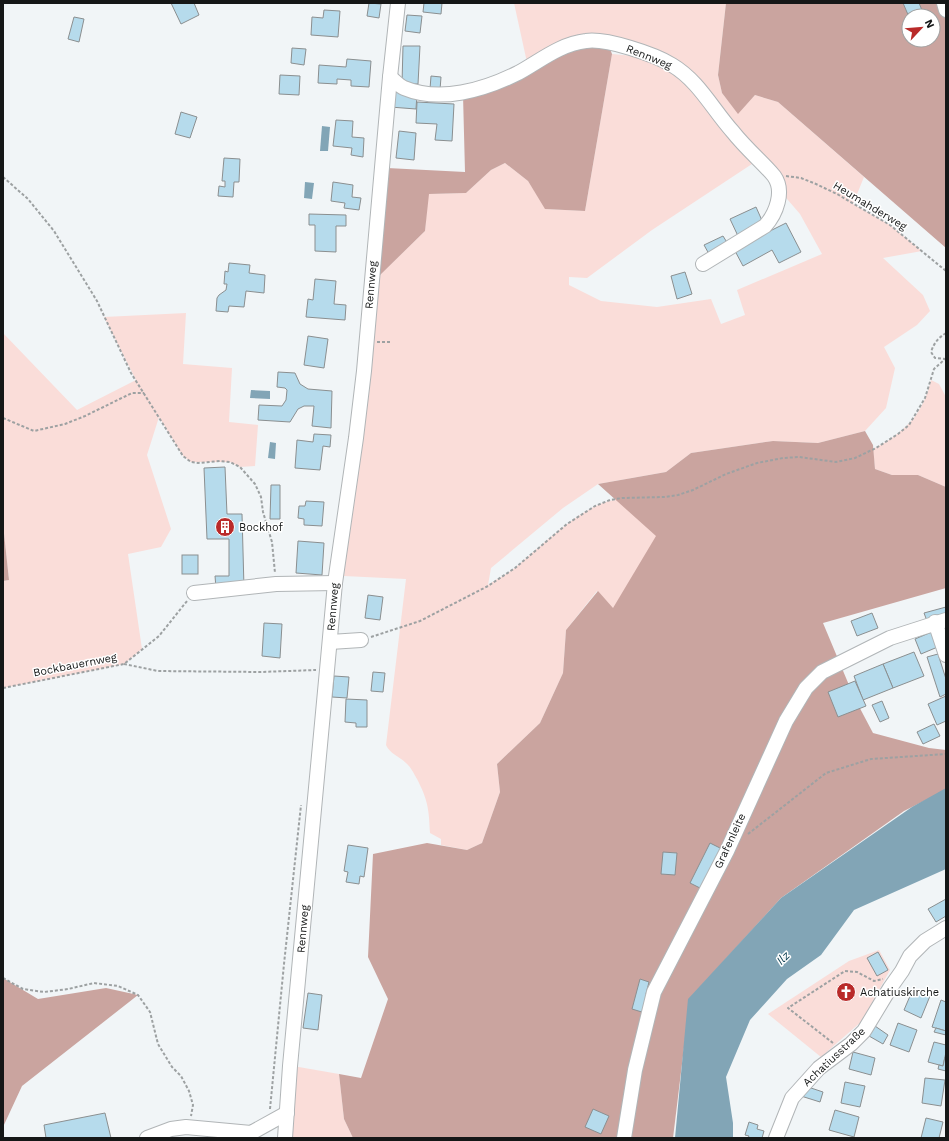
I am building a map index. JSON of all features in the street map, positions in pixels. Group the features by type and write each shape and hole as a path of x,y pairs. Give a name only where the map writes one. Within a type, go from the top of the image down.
{"street":[{"name":"Rennweg","path":"285,1138 289,1079 335,583 363,378 398,3"},
{"path":"944,3 946,10"},
{"name":"Rennweg","path":"390,77 403,88 424,93 445,95 495,83 518,73 559,49 572,44 600,40 658,58 682,72 694,83 732,132 775,177"},
{"path":"703,264 761,229 770,220 777,204 779,192 775,177"},
{"path":"194,593 276,584 335,583"},
{"path":"941,621 946,655"},
{"name":"Grafenleite","path":"624,1138 635,1070 654,992 727,851 786,722 806,688 822,672 890,638 941,621"},
{"path":"330,642 361,640"},
{"name":"Achatiusstraße","path":"776,1138 792,1098 819,1068 864,1031 910,956 925,941 946,928"},
{"path":"147,1138 171,1129 190,1128 255,1135 270,1123 287,1113"}],"path":[{"name":"Heumahderweg","path":"775,177 788,176 801,178 837,194 890,225 946,271"},
{"path":"3,177 28,199 54,231 96,302 131,373 183,456 192,462 198,463 220,461 230,462 240,467 255,484 261,497 263,512 272,542 276,584"},
{"path":"945,359 935,358 931,352 933,345 946,333"},
{"path":"361,640 420,621 488,586 515,568 568,524 596,506 610,500 678,495 693,490 726,474 757,463 782,458 799,457 836,462 855,458 876,448 909,425 925,398 934,369 945,359"},
{"path":"3,418 34,431 65,424 86,416 132,393 144,393"},
{"name":"Bockbauernweg","path":"3,688 124,664 159,636 194,593"},
{"path":"124,664 158,671 260,672 316,670"},
{"path":"744,838 826,773 871,760 946,754"},
{"path":"270,1123 284,964 302,798"},
{"path":"842,1050 788,1008 845,971 857,972 874,981 884,978 894,982"},
{"path":"3,978 23,989 44,992 68,989 94,983 118,986 138,995 150,1012 158,1044 172,1067 181,1076 189,1091 193,1104 190,1128"}],"shaded area":[{"path":"514,3 726,3 718,75 722,93 738,113 755,95 778,102 864,177 853,204 890,225 922,251 883,258 923,295 930,311 917,325 884,347 895,368 886,408 865,431 818,443 773,441 691,453 666,472 598,484 563,508 491,568 488,585 513,570 550,537 578,516 605,502 617,500 657,536 613,609 597,591 566,630 563,673 540,723 497,764 500,792 482,843 467,850 441,845 441,839 430,833 427,805 424,793 417,779 408,765 392,753 386,745 406,579 344,576 375,280 425,231 428,194 466,193 491,170 505,163 528,181 546,209 585,211 612,54 656,58 619,45 528,67","holes":["755,162 800,214 822,254 737,290 745,315 721,324 711,299 657,307 601,301 569,285 569,277 587,278 652,230"]},
{"path":"726,3 946,3 946,248 778,102 755,95 738,114 722,93 718,75"},
{"path":"608,44 612,54 585,211 545,209 528,181 505,163 491,170 466,193 429,194 425,231 375,280 387,168 465,172 463,95 559,51"},
{"path":"186,313 183,364 232,368 229,422 258,425 255,466 240,467 230,462 191,462 183,456 159,417 147,455 171,529 161,547 128,554 142,649 124,664 3,688 3,581 9,580 3,524 3,333 77,410 136,380 104,317"},
{"path":"931,380 939,384 946,397 946,487 918,475 892,475 875,469 873,449 894,436 911,422 923,403"},
{"path":"865,431 873,445 875,469 892,475 918,475 946,487 946,588 823,623 854,697 873,733 929,748 946,750 946,790 904,811 781,898 690,998 673,1138 353,1138 344,1119 339,1074 361,1078 388,999 368,957 373,854 427,843 467,850 482,843 500,792 497,764 540,723 563,673 566,630 598,591 613,608 656,536 598,484 666,472 691,453 773,441 818,443"},
{"path":"3,524 9,580 3,581"},
{"path":"879,950 890,970 862,1021 821,1057 768,1014 849,961"},
{"path":"3,978 38,999 106,988 138,995 22,1086 3,1127"},
{"path":"293,1066 339,1074 344,1119 353,1138 285,1138"}],"water":[{"path":"322,126 330,127 328,151 320,151"},
{"path":"305,182 314,183 312,199 304,198"},
{"path":"251,390 270,391 270,399 250,398"},
{"path":"270,442 276,443 275,459 268,458"},
{"name":"Ilz","path":"946,788 946,869 854,910 821,955 787,979 750,1020 726,1077 733,1123 733,1138 675,1138 688,999 781,898 912,807"}],"building":[{"path":"171,3 194,3 199,15 181,24"},
{"path":"369,3 381,4 379,18 367,16"},
{"path":"424,3 442,3 441,14 423,12"},
{"path":"903,3 919,3 921,8 905,8"},
{"path":"324,10 340,11 338,37 311,35 312,17 323,18"},
{"path":"407,15 422,16 420,33 405,31"},
{"path":"74,17 84,19 79,42 68,39"},
{"path":"403,46 420,46 418,84 402,84"},
{"path":"292,48 306,49 304,65 291,63"},
{"path":"347,59 371,61 369,87 351,86 351,80 337,79 337,84 318,83 319,65 346,67"},
{"path":"280,75 300,76 299,95 279,94"},
{"path":"431,76 441,77 440,90 430,89"},
{"path":"391,92 417,94 416,109 390,107"},
{"path":"417,102 454,104 452,141 435,140 437,124 416,123"},
{"path":"181,112 197,117 190,138 175,134"},
{"path":"336,120 353,121 352,137 364,138 363,157 351,155 352,148 333,146"},
{"path":"399,131 416,133 414,160 396,158"},
{"path":"224,158 240,159 239,182 234,182 233,197 218,196 219,186 225,187 225,181 222,181"},
{"path":"333,182 353,185 352,197 361,198 359,210 344,208 345,203 331,201"},
{"path":"756,207 764,225 738,236 730,219"},
{"path":"309,214 346,215 346,226 336,226 336,252 315,251 315,225 309,225"},
{"path":"786,223 801,252 779,263 772,250 743,266 734,249"},
{"path":"723,236 728,244 709,254 704,245"},
{"path":"229,263 250,265 249,273 265,275 264,293 246,291 244,307 229,306 228,312 216,311 217,298 226,290 227,284 224,284 225,271 228,272"},
{"path":"685,272 692,294 677,299 671,276"},
{"path":"315,279 336,281 334,304 346,305 345,320 306,317 308,299 313,300"},
{"path":"308,336 328,339 324,368 304,365"},
{"path":"278,372 295,373 300,384 308,389 332,391 331,428 312,426 314,406 304,406 298,409 290,422 258,420 259,405 282,406 286,400 287,390 285,388 277,387"},
{"path":"314,434 331,435 330,447 323,446 320,470 295,468 297,440 313,442"},
{"name":"Bockhof","path":"225,467 227,514 242,514 244,588 216,588 215,576 229,576 229,539 207,539 204,468"},
{"path":"271,485 280,485 280,519 270,519"},
{"path":"306,501 324,502 322,526 304,525 304,519 298,518 299,506 305,506"},
{"path":"298,541 324,543 322,575 296,573"},
{"path":"182,555 198,555 198,574 182,574"},
{"path":"368,595 383,597 380,620 365,618"},
{"path":"946,607 946,615 927,621 924,613"},
{"path":"872,613 878,628 857,636 851,621"},
{"path":"264,623 282,624 280,658 262,656"},
{"path":"934,631 940,646 921,654 915,639"},
{"path":"914,652 924,676 893,688 883,664"},
{"path":"938,654 946,679 946,694 940,697 927,657"},
{"path":"883,664 893,688 863,700 854,676"},
{"path":"373,672 385,673 383,692 371,691"},
{"path":"334,676 349,677 347,698 332,697"},
{"path":"855,681 866,706 838,717 828,692"},
{"path":"946,696 946,721 937,725 928,704"},
{"path":"346,699 367,700 367,727 356,727 356,723 345,722"},
{"path":"882,701 889,718 880,722 872,705"},
{"path":"934,724 940,736 923,744 917,732"},
{"path":"710,843 722,849 702,889 690,883"},
{"path":"348,845 368,848 364,877 360,876 359,884 346,882 348,872 344,871"},
{"path":"663,852 677,853 675,875 661,874"},
{"path":"946,899 946,916 936,922 928,909"},
{"path":"878,952 888,970 877,976 867,958"},
{"path":"640,979 649,982 646,994 650,995 645,1013 632,1009"},
{"path":"913,989 930,996 921,1018 904,1010"},
{"path":"308,993 322,995 318,1030 303,1028"},
{"path":"941,1000 946,1002 946,1031 932,1027"},
{"path":"898,1023 917,1030 909,1052 890,1045"},
{"path":"875,1026 888,1035 883,1044 869,1036"},
{"path":"936,1028 946,1031 946,1035 934,1032"},
{"path":"934,1042 946,1045 943,1066 928,1062"},
{"path":"853,1052 875,1058 871,1075 849,1069"},
{"path":"945,1057 946,1071 938,1069 939,1065 943,1066"},
{"path":"925,1078 945,1080 941,1106 922,1103"},
{"path":"845,1082 865,1086 860,1107 841,1103"},
{"path":"805,1086 823,1092 820,1102 801,1096"},
{"path":"593,1109 609,1116 601,1134 585,1127"},
{"path":"835,1110 859,1117 854,1137 829,1130"},
{"path":"105,1113 111,1138 46,1138 44,1125"},
{"path":"926,1118 943,1122 939,1138 921,1138"},
{"path":"749,1122 758,1125 757,1129 764,1131 762,1138 748,1138 749,1136 745,1135"}],"place":[{"name":"Bockhof","path":"225,527"},
{"name":"Achatiuskirche","path":"846,992"}]}
